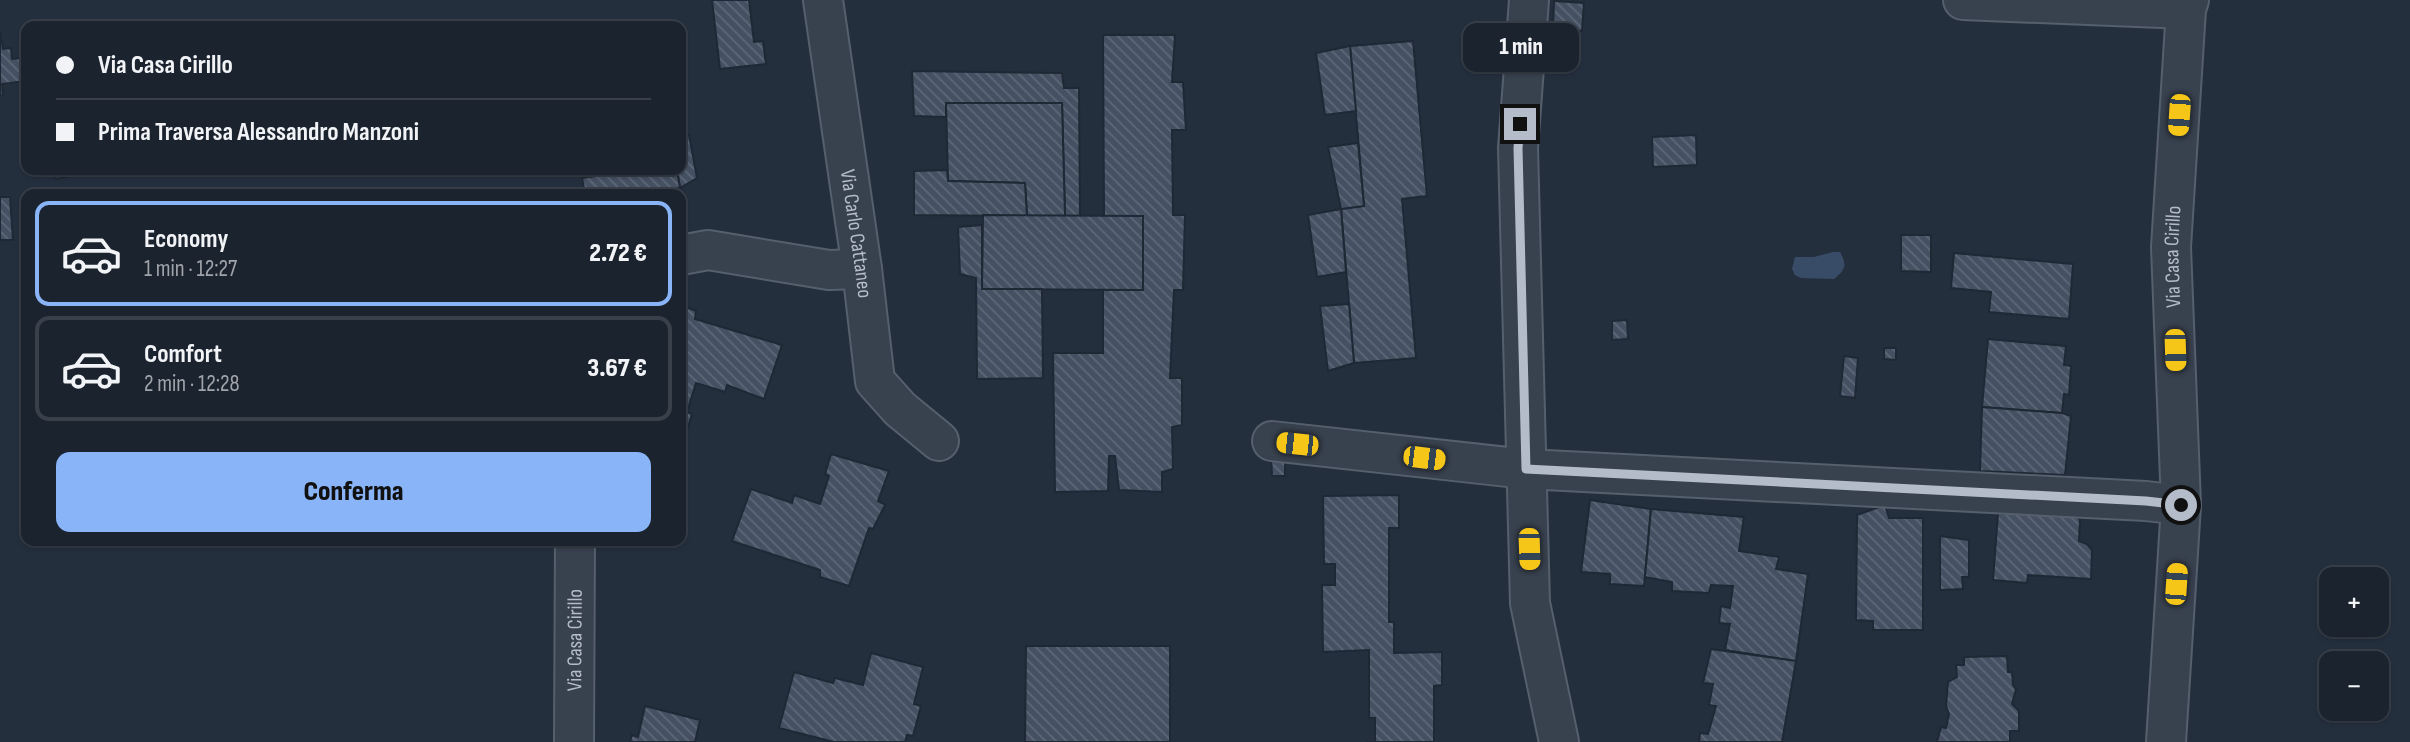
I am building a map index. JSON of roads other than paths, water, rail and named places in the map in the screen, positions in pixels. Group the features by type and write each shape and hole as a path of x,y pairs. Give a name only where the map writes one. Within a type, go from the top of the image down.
{"street":[{"name":"Via Carlo Cattaneo","path":"823,0 862,269 874,381 900,410 939,440"},
{"path":"1529,0 1518,148 1530,603 1559,742"},
{"name":"Via Casa Cirillo","path":"1963,0 2188,5 2171,247 2181,505 2166,742"},
{"path":"686,254 708,250 829,270 862,269"},
{"path":"1272,441 1526,469 2181,505"},
{"name":"Via Casa Cirillo","path":"574,742 575,546"}],"water":[{"path":"1840,252 1844,260 1843,269 1834,279 1801,278 1795,275 1792,269 1795,257 1814,257"}]}
